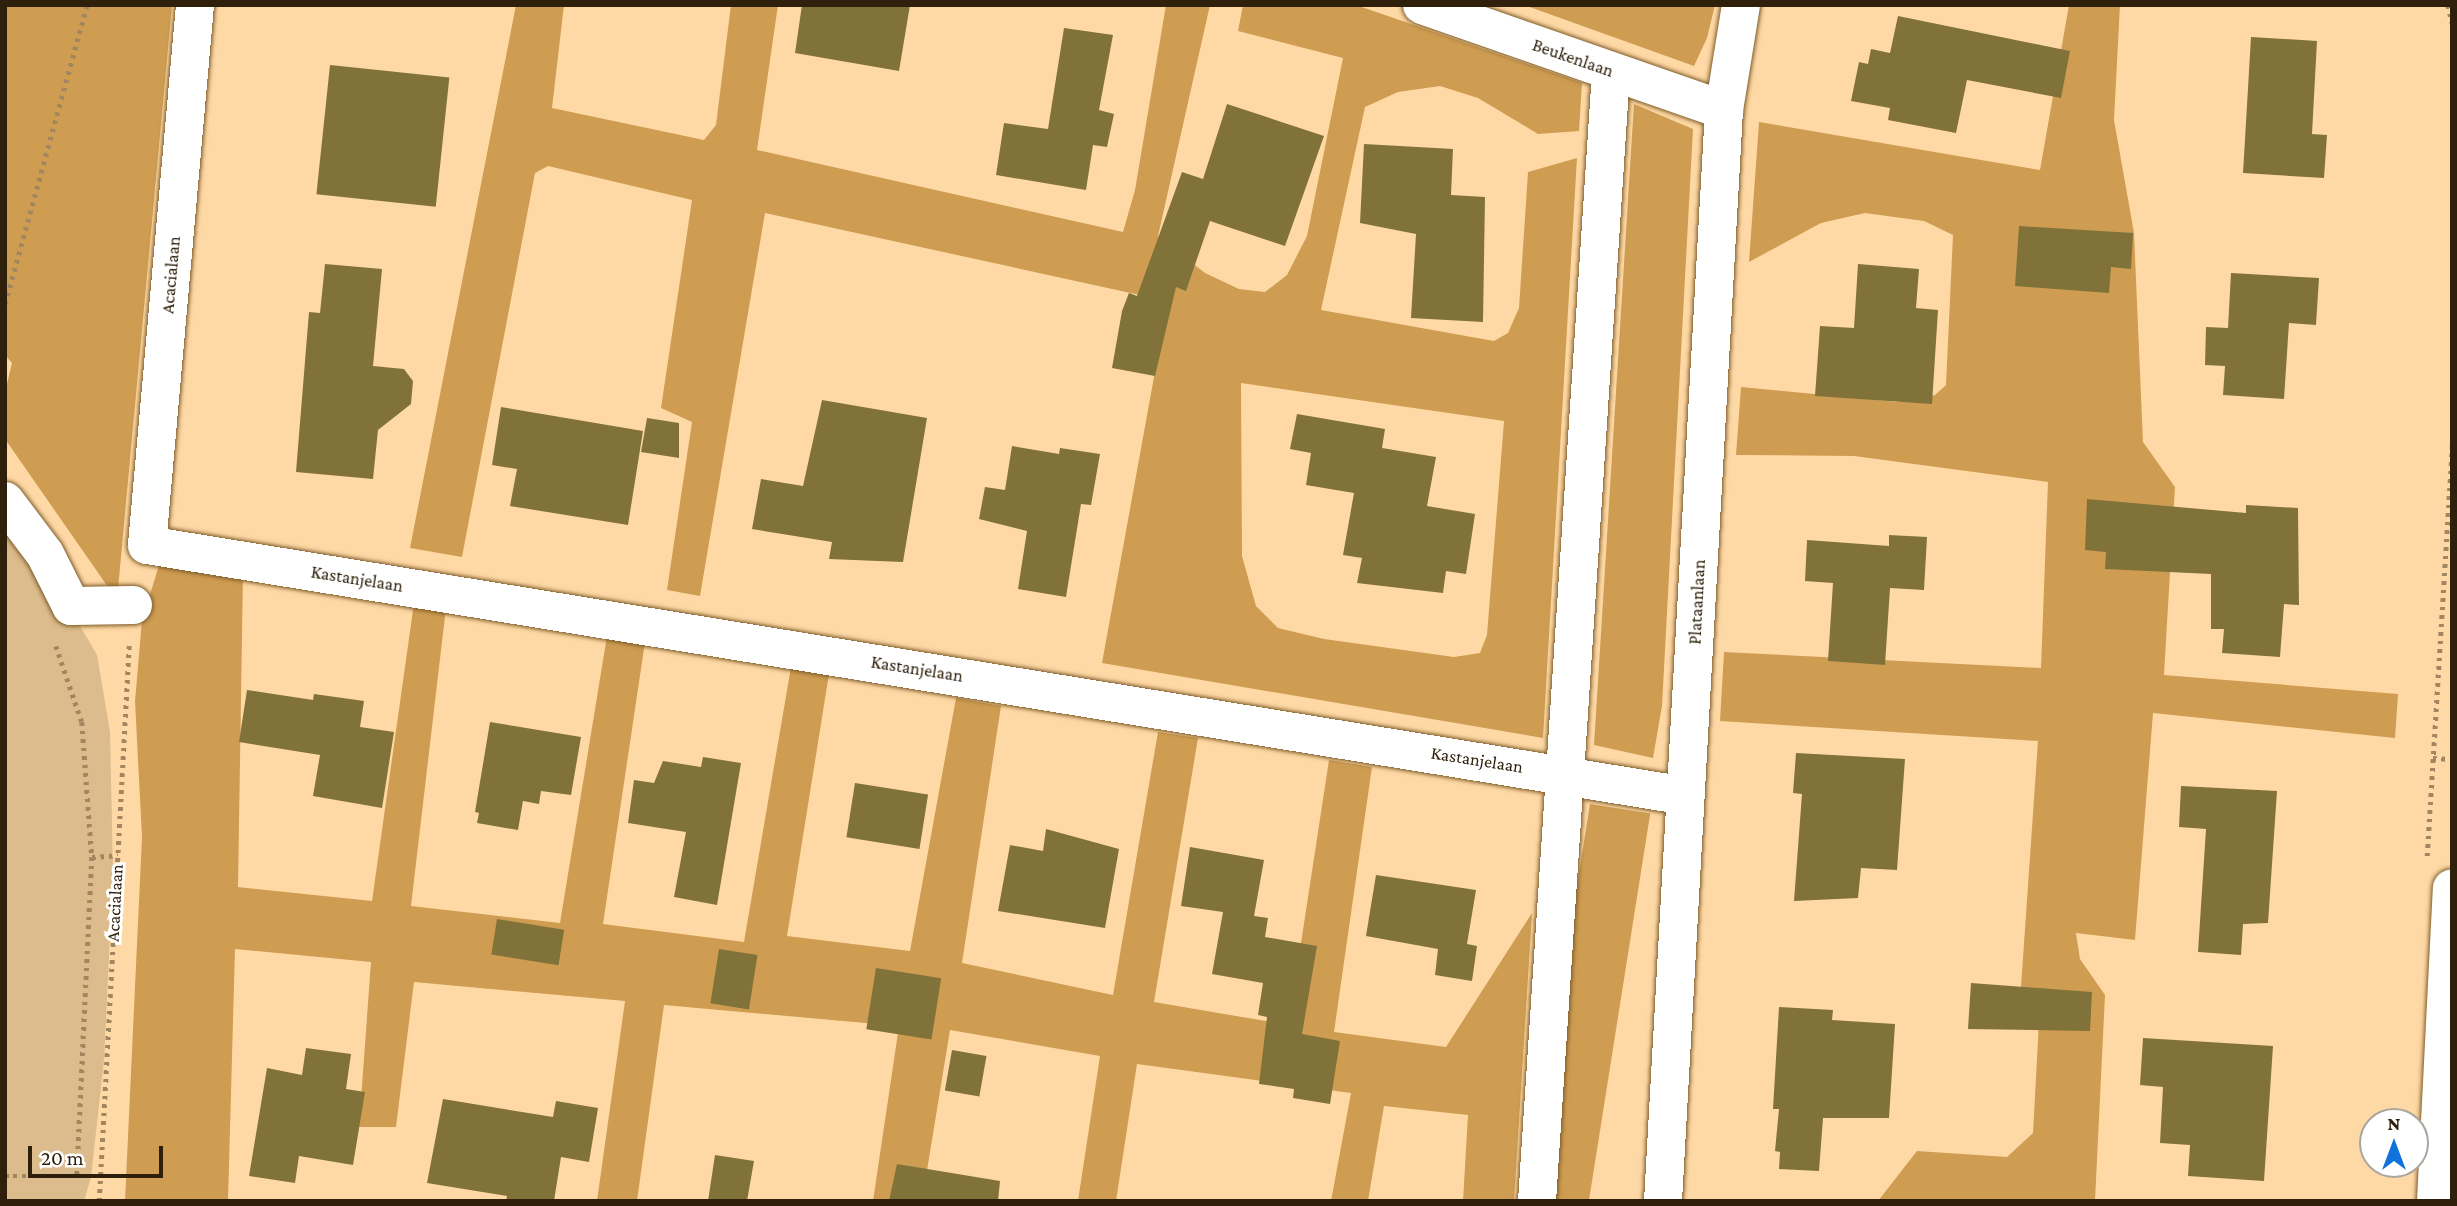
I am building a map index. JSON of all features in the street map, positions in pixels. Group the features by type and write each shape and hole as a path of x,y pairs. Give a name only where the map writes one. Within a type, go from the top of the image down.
{"street":[{"name":"Acacialaan","path":"147,545 195,5"},
{"name":"Beukenlaan","path":"1422,5 1724,110"},
{"name":"Plataanlaan","path":"1663,1201 1724,110 1741,5"},
{"path":"1536,1201 1611,72"},
{"path":"5,501 45,554 71,606 133,605"},
{"name":"Kastanjelaan","path":"147,545 1686,796"},
{"path":"2436,1201 2452,888"}],"path":[{"path":"5,304 87,5"},
{"path":"2448,5 2452,23"},
{"path":"2452,444 2433,758 2452,759"},
{"name":"Acacialaan","path":"99,1201 133,605"},
{"path":"71,606 45,614 82,722 92,856 77,1176"},
{"path":"92,856 118,855"},
{"path":"5,1176 100,1176"}],"shaded area":[{"path":"5,5 172,5 117,600 5,439 5,392 12,363 5,355"},
{"path":"516,5 564,5 552,108 704,140 716,125 731,5 778,5 757,150 1123,232 1135,190 1166,5 1210,5 1158,236 1205,273 1239,289 1265,292 1287,275 1307,236 1343,58 1238,31 1243,5 1356,5 1582,83 1579,131 1538,134 1478,98 1440,86 1398,92 1365,107 1321,310 1494,341 1508,333 1519,308 1528,172 1577,158 1543,738 1102,663 1156,366 1158,299 765,213 700,596 667,590 692,422 661,408 692,200 548,166 535,173 462,557 410,548","holes":["1241,383 1504,421 1487,635 1480,653 1454,657 1324,639 1278,628 1256,606 1242,556"]},
{"path":"1524,5 1715,5 1707,38 1694,66"},
{"path":"2069,5 2120,5 2114,120 2134,233 2143,442 2175,487 2164,675 2398,694 2395,738 2153,713 2135,940 2076,933 2080,959 2105,995 2095,1201 1878,1201 1917,1151 2007,1157 2033,1133 2040,1003 2020,1001 2038,741 1720,721 1724,652 2041,668 2048,482 1854,456 1736,455 1741,387 1897,402 1935,395 1946,385 1953,235 1924,221 1865,213 1821,223 1749,262 1759,122 2040,170"},
{"path":"1634,104 1693,129 1662,706 1653,758 1594,745"},
{"path":"5,498 97,655 110,732 113,873 104,1060 91,1177 84,1201 5,1201"},
{"path":"161,559 243,573 238,887 372,901 414,603 446,608 411,906 560,923 607,636 645,642 603,924 744,942 791,667 829,674 787,936 910,951 956,698 1001,706 962,963 1113,995 1158,732 1198,738 1154,1002 1283,1024 1294,989 1329,760 1372,767 1334,1032 1446,1047 1532,913 1514,1201 1463,1201 1468,1115 1384,1106 1368,1201 1331,1201 1351,1093 1137,1064 1116,1201 1078,1201 1100,1056 950,1030 922,1201 873,1201 899,1026 664,1005 637,1201 597,1201 625,1001 414,982 396,1127 359,1127 371,962 235,949 228,1201 125,1201 142,837 135,701 142,620"},
{"path":"1590,804 1650,814 1589,1201 1552,1201 1528,1197"}],"building":[{"path":"802,5 910,5 899,71 795,53"},
{"path":"1898,16 2070,51 2061,98 1967,80 1956,133 1888,120 1890,108 1851,101 1859,62 1868,64 1871,49 1890,53"},
{"path":"1064,28 1113,35 1099,110 1114,114 1107,147 1093,145 1086,190 996,175 1004,123 1048,129"},
{"path":"2251,37 2317,41 2312,134 2327,135 2324,178 2243,173"},
{"path":"330,65 449,78 436,207 316,194"},
{"path":"1227,104 1324,136 1285,246 1210,221 1186,291 1176,287 1155,376 1112,368 1122,311 1129,293 1137,296 1182,172 1203,179"},
{"path":"1364,144 1453,149 1451,195 1485,197 1483,322 1411,318 1416,234 1360,223"},
{"path":"2019,226 2133,233 2131,269 2111,267 2109,293 2015,286"},
{"path":"325,264 382,269 373,366 404,369 413,381 411,404 378,430 373,479 296,472 309,312 320,313"},
{"path":"1858,264 1919,269 1916,308 1938,310 1932,404 1815,396 1820,326 1854,328"},
{"path":"2231,273 2319,278 2316,325 2289,323 2284,399 2223,395 2225,366 2205,365 2206,327 2228,328"},
{"path":"822,400 927,418 903,562 829,559 832,542 752,529 761,479 803,486"},
{"path":"501,407 643,431 628,525 510,506 517,469 492,465"},
{"path":"1297,414 1385,429 1382,448 1436,457 1427,506 1475,514 1466,574 1446,571 1443,593 1357,583 1362,558 1343,555 1354,493 1306,485 1311,453 1290,449"},
{"path":"647,418 679,423 679,458 641,452"},
{"path":"1012,446 1059,454 1060,448 1100,454 1091,505 1081,504 1066,597 1018,589 1027,531 979,519 985,487 1005,490"},
{"path":"2087,499 2246,513 2246,505 2298,508 2299,605 2284,604 2280,657 2222,653 2224,629 2211,629 2211,574 2105,569 2106,552 2085,550"},
{"path":"1889,535 1927,537 1924,590 1890,588 1885,665 1828,661 1833,583 1805,581 1807,540 1889,546"},
{"path":"247,690 313,700 314,694 364,701 360,727 394,732 382,808 313,796 320,755 239,742"},
{"path":"490,722 581,737 571,795 541,791 539,804 523,801 518,830 477,823 479,813 475,812"},
{"path":"1796,753 1905,759 1897,870 1861,868 1858,898 1794,901 1802,794 1793,793"},
{"path":"703,757 741,763 717,905 674,897 686,832 628,823 634,780 654,783 663,761 701,767"},
{"path":"855,783 928,795 919,849 846,837"},
{"path":"2181,786 2277,791 2268,923 2243,924 2241,955 2198,952 2206,829 2179,827"},
{"path":"1046,829 1119,849 1105,928 998,911 1010,845 1043,851"},
{"path":"1190,847 1264,860 1254,916 1268,918 1265,937 1317,946 1302,1034 1340,1041 1330,1104 1293,1098 1294,1089 1259,1084 1267,1017 1258,1015 1263,983 1212,974 1223,912 1181,906"},
{"path":"1376,875 1476,890 1467,944 1477,946 1472,981 1435,975 1438,949 1366,936"},
{"path":"497,919 564,930 559,965 491,955"},
{"path":"719,949 758,955 749,1009 710,1003"},
{"path":"876,968 941,978 931,1040 866,1029"},
{"path":"1971,983 2092,992 2090,1031 1968,1029"},
{"path":"1779,1007 1833,1010 1832,1020 1895,1024 1889,1118 1823,1118 1819,1171 1779,1169 1780,1152 1775,1151 1779,1109 1773,1109"},
{"path":"2143,1038 2273,1046 2264,1181 2188,1176 2190,1145 2160,1143 2163,1087 2140,1085"},
{"path":"306,1048 351,1054 346,1089 365,1092 353,1165 299,1156 295,1183 249,1176 267,1068 302,1075"},
{"path":"952,1050 986,1056 979,1096 945,1090"},
{"path":"443,1099 553,1117 556,1101 598,1108 589,1162 561,1157 554,1201 506,1201 507,1196 427,1183"},
{"path":"715,1155 754,1161 747,1201 708,1201"},
{"path":"897,1164 1000,1181 998,1201 889,1201"}]}
